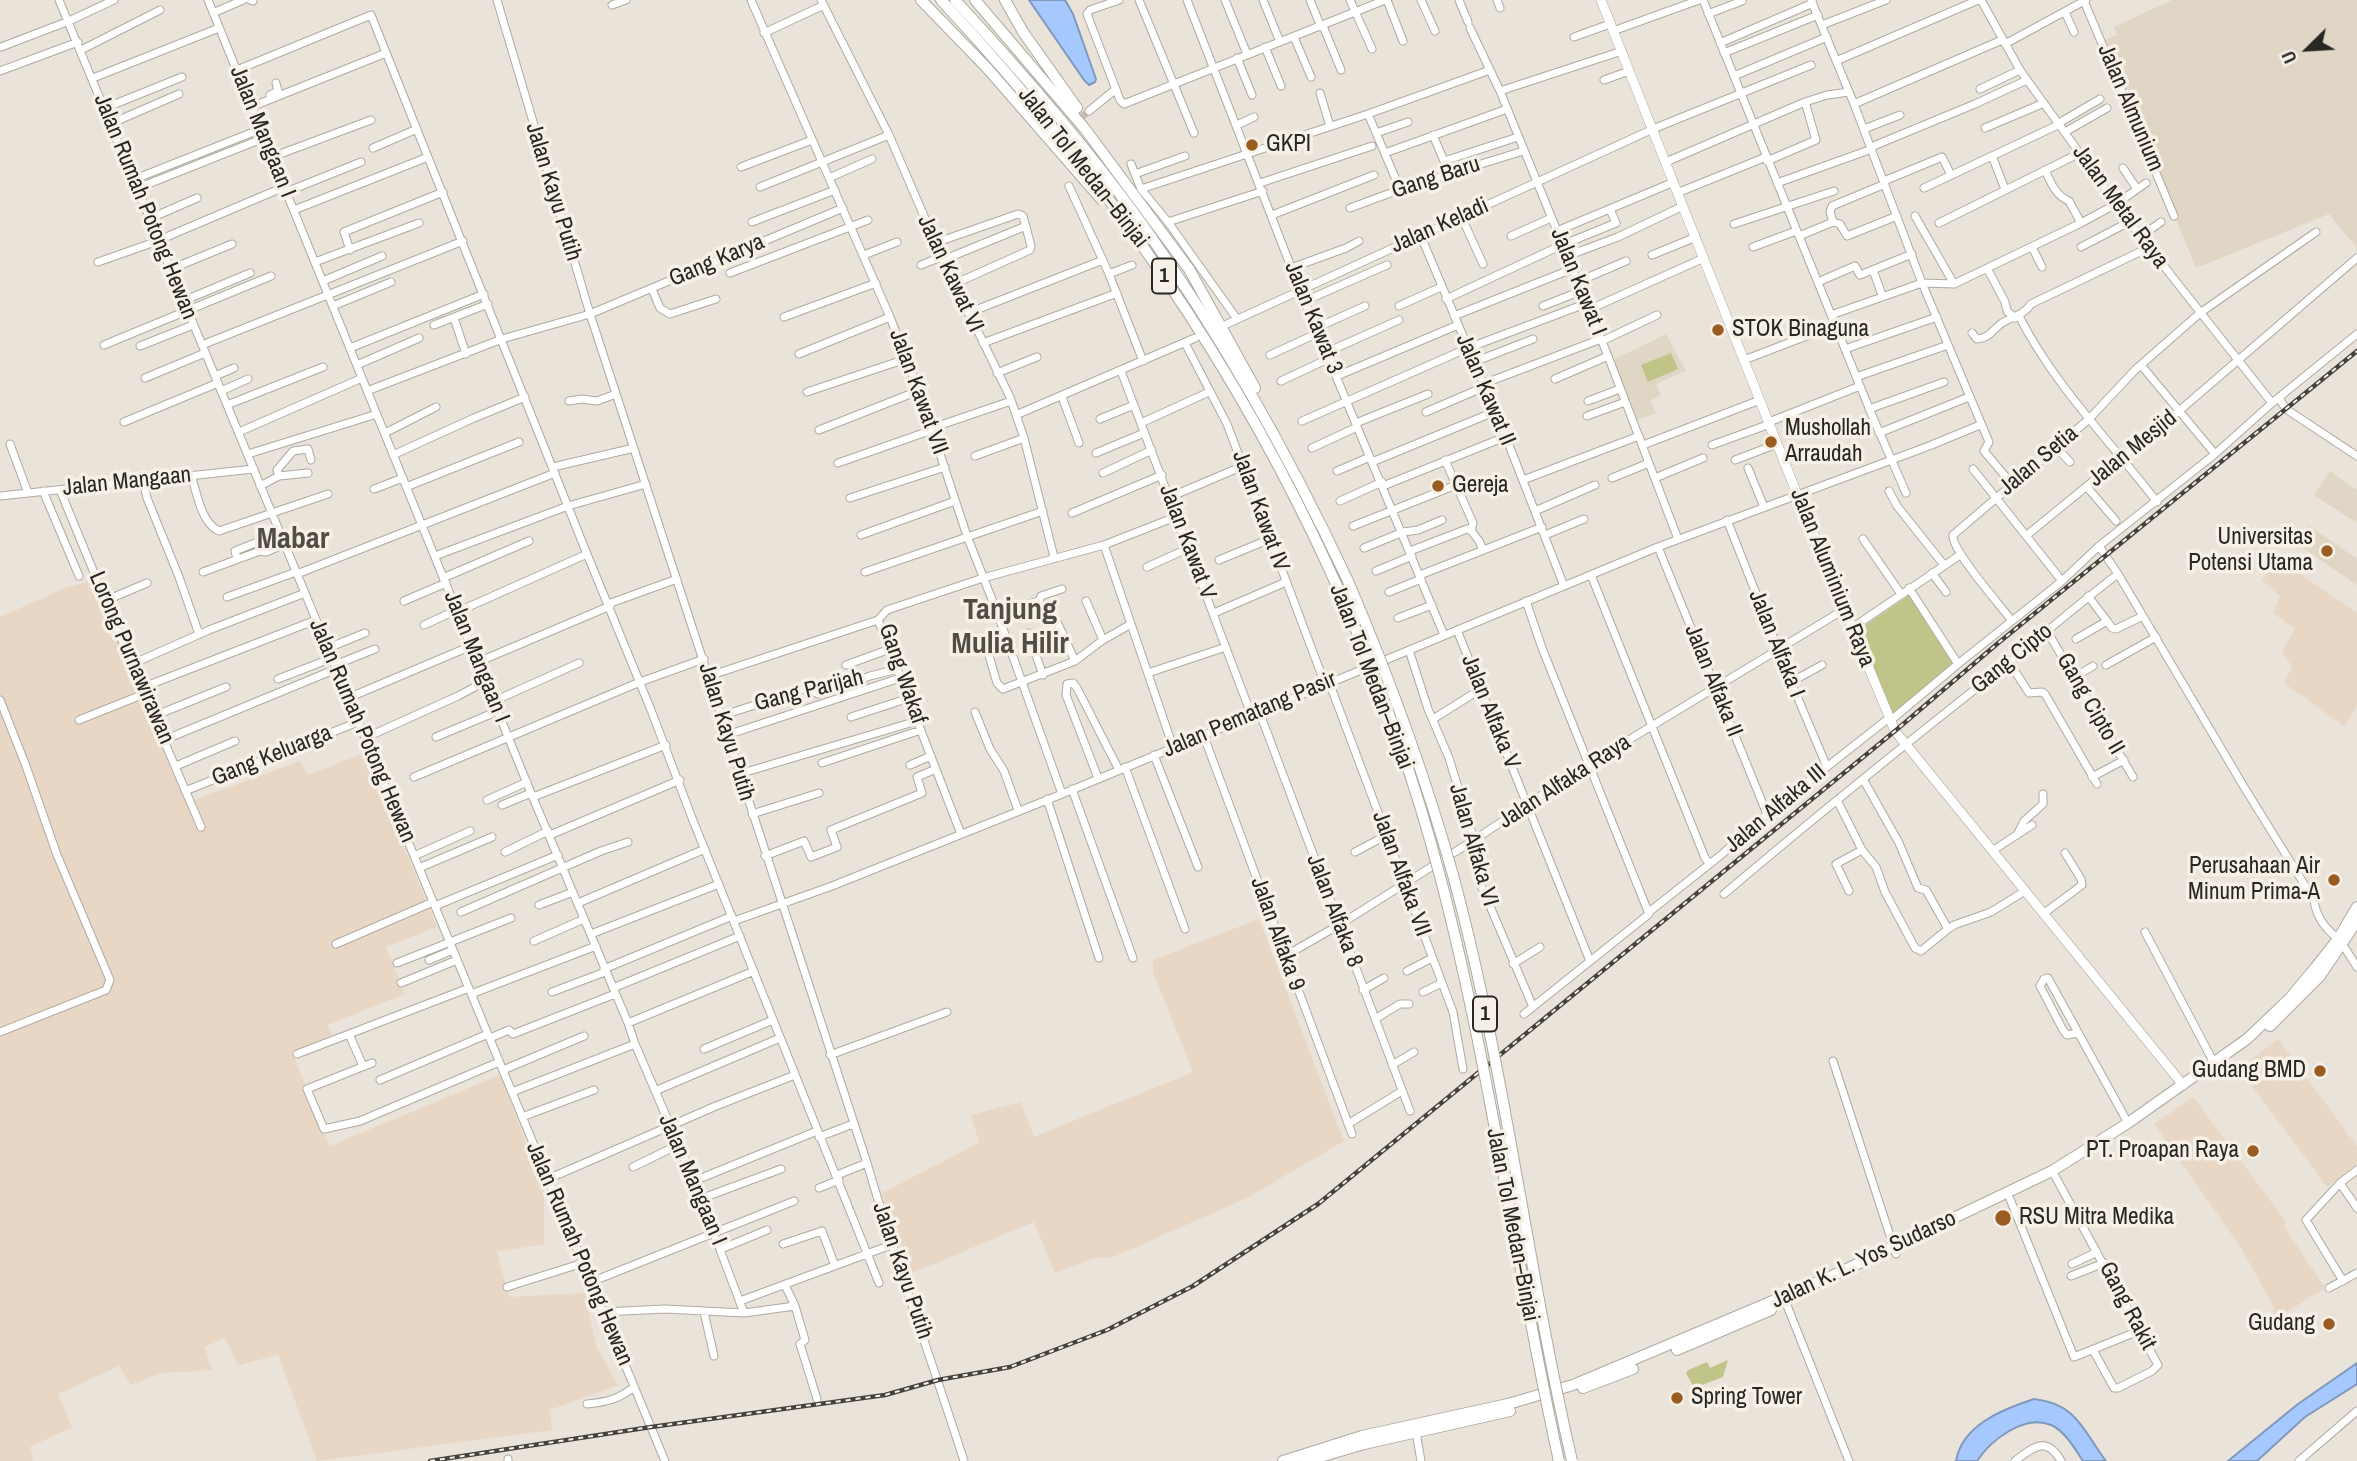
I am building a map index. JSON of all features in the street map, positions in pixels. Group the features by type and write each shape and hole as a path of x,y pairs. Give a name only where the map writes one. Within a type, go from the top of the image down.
{"highway":[{"path":"921,0 988,68 1149,253"},
{"name":"Jalan Tol Medan–Binjai","path":"942,0 1057,130 1149,253 1198,327 1290,486 1364,650 1391,720 1441,878 1472,1016 1559,1461"},
{"name":"Jalan Tol Medan–Binjai","path":"955,0 1073,134 1149,234 1262,413 1348,582 1401,715 1453,877 1484,1012 1572,1461"},
{"path":"975,0 1139,193"},
{"path":"1004,0 1023,32 1139,193 1202,290 1295,465 1326,535"},
{"name":"Jalan K. L. Yos Sudarso","path":"2004,1199 2239,1054 2283,1015 2320,976 2357,907"},
{"name":"Jalan K. L. Yos Sudarso","path":"1306,1461 1354,1446 1510,1411 1602,1381 1786,1303 2055,1176 2185,1088 2247,1038 2290,998 2357,921"},
{"name":"Jalan K. L. Yos Sudarso","path":"1283,1461 1362,1436 1508,1405 1573,1385 1895,1251"}],"main road":[{"name":"Jalan Aluminium Raya","path":"1601,0 1797,494 1895,731 2185,1088"}],"street":[{"name":"Jalan Rumah Potong Hewan","path":"60,0 665,1461"},
{"path":"1,47 69,21 114,0"},
{"name":"Jalan Mangaan I","path":"208,0 532,795 694,1181 744,1313"},
{"path":"214,13 243,0"},
{"name":"Jalan Kayu Putih","path":"497,0 590,314 867,1163 891,1245 964,1461"},
{"path":"612,5 625,0"},
{"name":"Jalan Kawat VII","path":"751,0 890,317 1062,794"},
{"path":"1119,0 1099,4 1088,12 1087,17 1120,100 1124,104 1386,0 1403,41"},
{"path":"1139,0 1194,133"},
{"name":"Jalan Kawat 3","path":"1187,0 1291,268 1444,635"},
{"path":"1225,0 1247,54"},
{"path":"1263,0 1280,42"},
{"path":"1310,0 1341,70"},
{"path":"1350,0 1372,49"},
{"path":"1421,0 1435,31"},
{"name":"Jalan Kawat I","path":"1459,0 1500,91 1608,356 1678,540"},
{"path":"1574,37 1701,0 1906,493"},
{"path":"1822,25 1886,0"},
{"path":"1836,61 1980,0"},
{"name":"Jalan Metal Raya","path":"1980,0 2027,80 2148,248 2238,360 2275,401 2357,456"},
{"path":"1708,14 1742,1"},
{"path":"1854,104 2004,42 2082,1"},
{"name":"Jalan Almunium","path":"2082,1 2174,216"},
{"path":"1720,43 1812,2 1885,182 1922,283 1989,443 1984,451 2011,483"},
{"path":"764,33 823,3"},
{"name":"Jalan Kawat VI","path":"823,3 889,135 935,243 1011,401 1024,438 1054,557"},
{"path":"0,71 80,46 160,10"},
{"path":"2064,12 2074,32"},
{"path":"237,70 371,15 680,780 705,849 879,1283"},
{"path":"1724,53 1818,15"},
{"path":"93,78 219,28"},
{"path":"1294,37 1311,77"},
{"path":"1734,75 1827,37"},
{"path":"1265,47 1281,86"},
{"path":"1500,91 1622,51"},
{"path":"251,105 386,53"},
{"path":"1237,58 1252,95"},
{"name":"Jalan Keladi","path":"1227,324 1653,129 1811,65"},
{"path":"1139,193 1490,70"},
{"path":"1980,89 2020,70"},
{"path":"1604,80 1629,71"},
{"path":"105,108 181,76"},
{"path":"1777,183 1871,148 2027,80"},
{"path":"251,105 276,93 276,83"},
{"path":"1089,111 1116,89"},
{"path":"1666,162 1805,102 1849,92"},
{"path":"1320,93 1331,126"},
{"path":"112,123 178,94"},
{"path":"2061,126 2100,99"},
{"path":"1677,193 1816,140 1805,102"},
{"path":"1985,128 2044,103"},
{"path":"1923,188 2107,108"},
{"path":"1385,153 1507,109"},
{"path":"1368,114 1400,189"},
{"path":"1864,129 1900,115"},
{"path":"1237,125 1254,117"},
{"path":"272,157 371,120"},
{"path":"1376,133 1408,122"},
{"path":"135,179 261,129"},
{"path":"373,148 417,129"},
{"path":"760,187 889,135"},
{"path":"1433,135 1444,161 1518,137"},
{"path":"138,188 264,138"},
{"path":"741,167 811,139"},
{"path":"1168,222 1372,146"},
{"name":"Gang Baru","path":"1350,208 1400,189 1523,151"},
{"path":"1939,223 2080,153"},
{"path":"1135,174 1185,156"},
{"path":"1992,156 2006,189"},
{"path":"294,210 428,157"},
{"path":"1833,222 1830,212 1832,206 1942,157 1951,175"},
{"path":"830,178 872,159"},
{"path":"98,262 361,162"},
{"path":"1131,164 1139,193 1168,222 1237,319"},
{"path":"2123,168 2137,189"},
{"path":"2045,170 2056,193 2069,201 2081,223"},
{"path":"1272,215 1374,176"},
{"path":"1557,232 1674,182"},
{"path":"1831,315 1922,283 1954,284 2081,223 2116,204 2146,183"},
{"path":"1069,186 1109,274 1143,361"},
{"path":"752,222 835,190"},
{"path":"1734,224 1834,191"},
{"path":"350,250 344,232 443,192"},
{"path":"151,218 197,198"},
{"path":"1567,256 1618,237 1683,206"},
{"name":"Gang Karya","path":"368,391 502,339 590,314 843,208"},
{"path":"1446,299 1616,223 1610,209"},
{"path":"935,243 1018,214 1023,216 1030,250 954,284"},
{"path":"1461,216 1483,264"},
{"path":"1753,247 1833,222 1840,224 1847,236 1898,216"},
{"path":"1915,216 1954,284"},
{"path":"1511,236 1551,218"},
{"path":"730,273 868,220"},
{"path":"2081,247 2129,222"},
{"path":"2140,237 2161,222"},
{"path":"315,262 419,223"},
{"path":"921,265 1026,226"},
{"name":"Jalan Setia","path":"1960,555 1952,540 1953,535 2089,419 2141,365 2200,313 2316,232"},
{"name":"Jalan Kawat II","path":"1420,234 1523,480 1564,586"},
{"path":"1652,255 1696,237"},
{"path":"145,378 203,349 463,241"},
{"path":"1291,268 1359,241"},
{"path":"864,256 897,242"},
{"path":"171,269 232,244"},
{"path":"2032,247 2042,267"},
{"path":"1972,333 1981,340 1988,337 2000,324 2017,317 2031,304 2148,248"},
{"path":"1818,282 1856,266 1859,275 1912,254"},
{"path":"323,281 382,256"},
{"path":"1301,421 1468,348 1587,307 1704,258"},
{"name":"Jalan Mesjid","path":"2027,535 2179,411 2357,258"},
{"path":"968,313 1102,260"},
{"path":"1577,282 1626,261"},
{"path":"1357,263 1363,276"},
{"path":"1109,274 1132,265"},
{"path":"1305,301 1387,265"},
{"path":"1987,268 2007,311 2017,317 2051,371 2157,502"},
{"path":"1454,316 1572,269"},
{"path":"1873,270 1882,295"},
{"path":"183,301 250,273"},
{"path":"104,345 271,276"},
{"path":"1328,276 1333,289"},
{"path":"333,306 391,282"},
{"path":"784,317 876,284"},
{"path":"220,286 224,296"},
{"path":"1399,306 1441,287"},
{"path":"652,289 660,308 670,314 716,299"},
{"path":"1543,306 1581,291"},
{"path":"983,343 1117,293"},
{"path":"350,348 484,294"},
{"path":"434,325 488,304"},
{"path":"1270,355 1365,306"},
{"path":"446,309 466,354"},
{"path":"1426,412 1657,315"},
{"path":"799,354 890,317"},
{"path":"1845,349 1937,317"},
{"path":"1281,381 1399,320"},
{"path":"140,346 193,325"},
{"path":"1337,376 1458,325"},
{"path":"1744,360 1835,325"},
{"name":"Jalan Alfaka III","path":"1591,575 1709,863 2062,581 2099,547 2216,454 2275,401 2357,334"},
{"path":"357,365 419,338"},
{"path":"1016,415 1195,338"},
{"path":"1474,362 1533,339"},
{"name":"Jalan Kawat IV","path":"1185,342 1227,425 1327,683"},
{"path":"1856,377 1948,345"},
{"path":"1555,379 1608,356"},
{"path":"998,373 1037,357"},
{"path":"807,392 906,359"},
{"path":"2141,365 2216,454"},
{"path":"227,405 323,367"},
{"path":"218,383 234,368"},
{"name":"Jalan Kawat V","path":"1121,372 1226,647 1255,712"},
{"path":"239,432 362,378"},
{"path":"124,422 218,383 248,380"},
{"path":"1869,409 1944,382"},
{"path":"1712,445 1860,386"},
{"path":"1588,401 1620,389"},
{"path":"820,430 918,391"},
{"path":"1140,423 1209,392"},
{"path":"569,401 582,398 597,401 616,394"},
{"path":"1312,448 1428,394"},
{"path":"393,455 525,397"},
{"path":"1062,397 1079,443"},
{"path":"1879,433 1969,397"},
{"path":"1643,445 1760,400"},
{"path":"838,463 1011,401"},
{"path":"1587,416 1625,402"},
{"path":"1100,419 1134,405"},
{"path":"385,433 436,407"},
{"path":"1337,471 1494,412"},
{"path":"248,454 377,414"},
{"name":"Jalan Pematang Pasir","path":"552,992 733,918 843,881 1062,794 1658,547 1980,425"},
{"path":"1096,453 1144,433"},
{"path":"1523,480 1639,436"},
{"path":"1340,501 1505,437"},
{"path":"975,456 1024,438"},
{"path":"406,487 519,442"},
{"path":"9,444 28,493"},
{"path":"1735,460 1777,444"},
{"path":"2055,446 2070,462"},
{"path":"227,597 297,573 554,470 634,448"},
{"path":"279,476 277,470 293,451 308,449 311,460"},
{"path":"1103,473 1152,450"},
{"path":"1655,478 1703,458"},
{"path":"1445,460 1473,523 1471,531 1483,550"},
{"path":"1612,478 1649,463"},
{"path":"1170,497 1243,466"},
{"path":"850,499 945,467"},
{"path":"1748,468 1764,507"},
{"name":"Jalan Mangaan","path":"0,496 254,469"},
{"path":"1973,469 2062,581"},
{"path":"260,485 279,476 308,473"},
{"path":"191,475 205,517 216,531 328,494"},
{"path":"1072,513 1162,475"},
{"path":"374,489 403,478"},
{"path":"143,481 199,634"},
{"path":"435,556 568,506 646,484"},
{"path":"1353,526 1456,485"},
{"path":"1535,511 1595,485"},
{"path":"2087,486 2116,521"},
{"name":"Lorong Purnawirawan","path":"61,489 142,691 201,827"},
{"path":"43,491 79,576"},
{"path":"1889,491 1897,506 1944,565"},
{"path":"861,534 955,501"},
{"path":"865,572 1043,511"},
{"name":"Gang Wakaf","path":"961,834 878,620 887,610 983,578 1104,544 1178,516"},
{"path":"1389,592 1483,550 1584,519"},
{"path":"1364,548 1441,520"},
{"name":"Jalan Alfaka I","path":"1727,520 1791,682 1828,766"},
{"path":"1376,571 1462,530 1471,531"},
{"path":"237,559 235,551 280,533"},
{"path":"1219,560 1270,539"},
{"path":"1863,539 1901,594"},
{"path":"404,601 528,541"},
{"path":"203,572 285,544"},
{"path":"1104,544 1173,747"},
{"name":"Jalan Alfaka II","path":"1658,547 1767,814"},
{"path":"2099,547 2118,574 2314,900 2315,912 2357,967"},
{"path":"1147,566 1189,548"},
{"path":"424,625 587,554"},
{"path":"1852,628 1960,555 2011,621"},
{"path":"1933,573 1946,592"},
{"name":"Gang Cipto","path":"1724,894 2118,574"},
{"path":"478,662 609,605 677,579"},
{"path":"1214,612 1286,582"},
{"path":"107,600 147,583"},
{"path":"1909,588 1958,664"},
{"path":"997,612 1039,601 1041,596 1062,589"},
{"path":"132,664 199,634 305,593"},
{"path":"2088,596 2112,628 2116,629 2143,616"},
{"path":"1086,601 1103,640"},
{"path":"1526,601 1542,648 1648,915"},
{"path":"1398,618 1432,605"},
{"name":"Jalan Alfaka Raya","path":"1285,956 1474,840 1589,764 1845,609"},
{"path":"79,720 142,691 316,620"},
{"path":"709,676 878,620"},
{"path":"2076,639 2107,621"},
{"path":"1058,624 1075,661"},
{"path":"985,642 999,686 1003,689 1075,661 1131,624"},
{"name":"Jalan Alfaka V","path":"1457,630 1590,961"},
{"name":"Gang Cipto II","path":"2047,631 2133,777"},
{"path":"328,648 365,633"},
{"path":"1028,634 1042,675"},
{"path":"2106,665 2156,637"},
{"path":"348,698 471,646"},
{"path":"1149,673 1226,647"},
{"path":"164,740 334,664 375,649"},
{"path":"846,665 890,649"},
{"name":"Jalan Alfaka VI","path":"1409,650 1474,840 1478,878 1533,1007"},
{"path":"414,777 640,682 704,659"},
{"path":"2009,662 2029,693 2043,693 2094,780 2124,760"},
{"path":"494,701 579,663"},
{"path":"278,679 334,664"},
{"path":"1791,682 1822,665"},
{"path":"2075,677 2093,666"},
{"name":"Gang Parijah","path":"721,716 790,692 807,688 818,694 898,669"},
{"path":"727,735 900,678"},
{"path":"365,738 486,681"},
{"path":"1098,778 1066,695 1067,684 1073,683 1077,688 1122,768 1185,929"},
{"name":"Jalan Alfaka VII","path":"1327,683 1453,1012 1463,1069"},
{"path":"154,716 226,687"},
{"path":"1433,719 1481,689"},
{"path":"851,717 909,698"},
{"path":"0,700 58,855 110,980 106,990 0,1032"},
{"path":"436,737 498,711"},
{"path":"975,712 990,749 1004,771 1018,810"},
{"name":"Jalan Alfaka 8","path":"1255,712 1410,1111"},
{"path":"739,775 918,721"},
{"name":"Gang Keluarga","path":"185,790 358,722"},
{"path":"822,763 921,730"},
{"name":"Jalan Alfaka 9","path":"1203,734 1352,1134"},
{"path":"176,766 235,741"},
{"path":"842,743 846,755"},
{"path":"502,805 666,746"},
{"path":"1154,755 1198,867"},
{"path":"910,765 931,756"},
{"path":"765,856 804,841 811,857 837,847 831,830 922,793 918,777 936,769"},
{"path":"1863,779 1899,843 1918,888 1926,890 1948,929"},
{"path":"505,852 680,780"},
{"path":"487,800 527,782"},
{"path":"1072,789 1133,958"},
{"path":"752,814 819,793"},
{"path":"2018,833 2024,821 2043,804 2043,794"},
{"path":"1047,799 1098,958"},
{"path":"1837,800 1862,850 1876,867 1885,892 1916,951 1921,951 1954,925 1991,912 2025,891"},
{"path":"1992,851 2032,825"},
{"path":"414,856 470,831"},
{"path":"1355,852 1387,835"},
{"path":"419,868 492,837"},
{"path":"461,912 628,842"},
{"path":"539,905 556,898 576,898 705,849"},
{"path":"1849,891 1836,864 1862,850"},
{"path":"2043,914 2082,885 2064,853"},
{"path":"336,944 558,855"},
{"path":"1524,1014 1709,863"},
{"path":"591,934 719,884"},
{"path":"429,960 511,918"},
{"path":"534,941 584,919"},
{"path":"2145,932 2214,1063"},
{"path":"380,1080 489,1036 509,1030 513,1034 740,936"},
{"path":"397,963 452,946"},
{"path":"297,1054 596,946"},
{"path":"1513,964 1540,947"},
{"path":"1408,971 1432,958"},
{"path":"401,983 457,960"},
{"path":"628,1023 754,971"},
{"path":"1363,990 1384,978"},
{"path":"2078,1033 2067,1035 2063,1030 2040,986 2044,979 2048,978 2129,1123"},
{"path":"1423,992 1442,983"},
{"path":"1375,1019 1400,1004 1409,1004"},
{"path":"830,1055 947,1013"},
{"path":"704,1049 773,1020"},
{"path":"349,1034 363,1066"},
{"path":"372,1063 307,1089 324,1129 360,1121 584,1036"},
{"path":"655,1091 780,1038"},
{"path":"512,1092 635,1044"},
{"path":"1392,1065 1414,1052"},
{"path":"1833,1060 1895,1251"},
{"path":"548,1179 795,1075"},
{"path":"522,1117 594,1090"},
{"path":"1348,1124 1402,1090"},
{"path":"694,1181 818,1134 853,1124"},
{"path":"633,1167 678,1145"},
{"path":"819,1188 867,1163"},
{"path":"699,1199 781,1169"},
{"path":"2343,1281 2306,1221 2340,1183 2357,1170"},
{"name":"Gang Rakit","path":"2055,1176 2141,1330 2158,1367 2114,1388 2094,1350"},
{"path":"2340,1183 2357,1208"},
{"path":"2004,1199 2074,1357 2141,1330"},
{"path":"591,1282 794,1201"},
{"path":"721,1249 766,1230"},
{"path":"783,1244 822,1231 835,1266"},
{"path":"740,1301 891,1245"},
{"path":"2072,1264 2097,1252"},
{"path":"507,1287 583,1263"},
{"path":"2071,1276 2104,1263"},
{"path":"2329,1288 2357,1273"},
{"path":"785,1285 805,1340 800,1344 817,1399"},
{"path":"1786,1303 1849,1461"},
{"path":"603,1312 666,1309 744,1313 794,1306"},
{"path":"704,1312 714,1356"},
{"path":"587,1404 610,1402 634,1387"},
{"path":"2299,1461 2357,1411"},
{"path":"1416,1432 1421,1461"},
{"path":"2018,1460 2039,1445 2046,1445 2055,1451 2061,1461"}],"shaded area":[{"path":"2172,0 2357,0 2357,248 2329,214 2196,268 2103,41 2117,35 2114,27"},
{"path":"1666,334 1686,371 1656,384 1661,395 1650,401 1656,413 1637,420 1613,360"},
{"path":"2330,471 2357,490 2357,523 2314,495"},
{"name":"Universitas Potensi Utama","path":"2308,525 2357,559 2357,585 2297,544"},
{"path":"2278,559 2357,613 2357,707 2344,726 2284,683 2292,667 2282,651 2295,629 2273,613 2280,596 2262,580"},
{"path":"101,578 194,800 300,761 307,775 365,753 437,927 386,947 405,994 327,1025 332,1035 292,1052 330,1146 500,1075 544,1190 544,1244 497,1252 509,1297 585,1293 596,1346 618,1385 550,1410 552,1430 317,1461 278,1355 238,1365 225,1338 205,1347 212,1370 162,1373 131,1385 119,1366 58,1394 72,1427 30,1447 33,1461 0,1461 0,617 65,588"},
{"path":"1259,919 1344,1141 1247,1198 1111,1258 1094,1258 1055,1273 1034,1222 907,1275 882,1193 979,1143 971,1115 1021,1102 1034,1137 1193,1072 1153,972 1153,960"},
{"path":"2278,1039 2357,1146 2357,1164 2327,1187 2239,1069"},
{"path":"2193,1097 2287,1223 2284,1226 2325,1288 2277,1318 2273,1313 2275,1309 2241,1248 2154,1124"}],"green space":[{"path":"1671,353 1678,369 1648,382 1641,365"},
{"path":"1911,594 1955,665 1893,716 1858,630"},
{"path":"1728,1360 1723,1377 1694,1388 1686,1373 1688,1370 1707,1362 1710,1368"}],"water":[{"path":"1029,0 1065,0 1073,14 1095,82 1089,85 1084,80"},
{"path":"2357,1363 2357,1384 2305,1417 2257,1461 2228,1461 2298,1404"},
{"path":"2034,1399 2060,1406 2069,1412 2106,1461 2083,1461 2061,1431 2051,1425 2030,1423 1999,1437 1977,1461 1956,1461 1960,1448 1975,1428 1997,1414"}],"tunnel":[{"path":"1066,131 1089,111"}],"railway":[{"path":"430,1461 885,1395 938,1380 1010,1367 1107,1330 1193,1286 1318,1204 2357,351"}],"place":[{"name":"GKPI","path":"1252,145"},
{"name":"STOK Binaguna","path":"1718,330"},
{"name":"Mushollah Arraudah","path":"1771,442"},
{"name":"Gereja","path":"1438,486"},
{"name":"Universitas Potensi Utama","path":"2327,551"},
{"name":"Perusahaan Air Minum Prima-A","path":"2334,880"},
{"name":"Gudang BMD","path":"2320,1071"},
{"name":"PT. Proapan Raya","path":"2253,1151"},
{"name":"RSU Mitra Medika","path":"2003,1218"},
{"name":"Gudang","path":"2329,1324"},
{"name":"Spring Tower","path":"1677,1398"}],"district":[{"name":"Mabar","path":"293,540"},
{"name":"Tanjung Mulia Hilir","path":"1010,628"}]}
